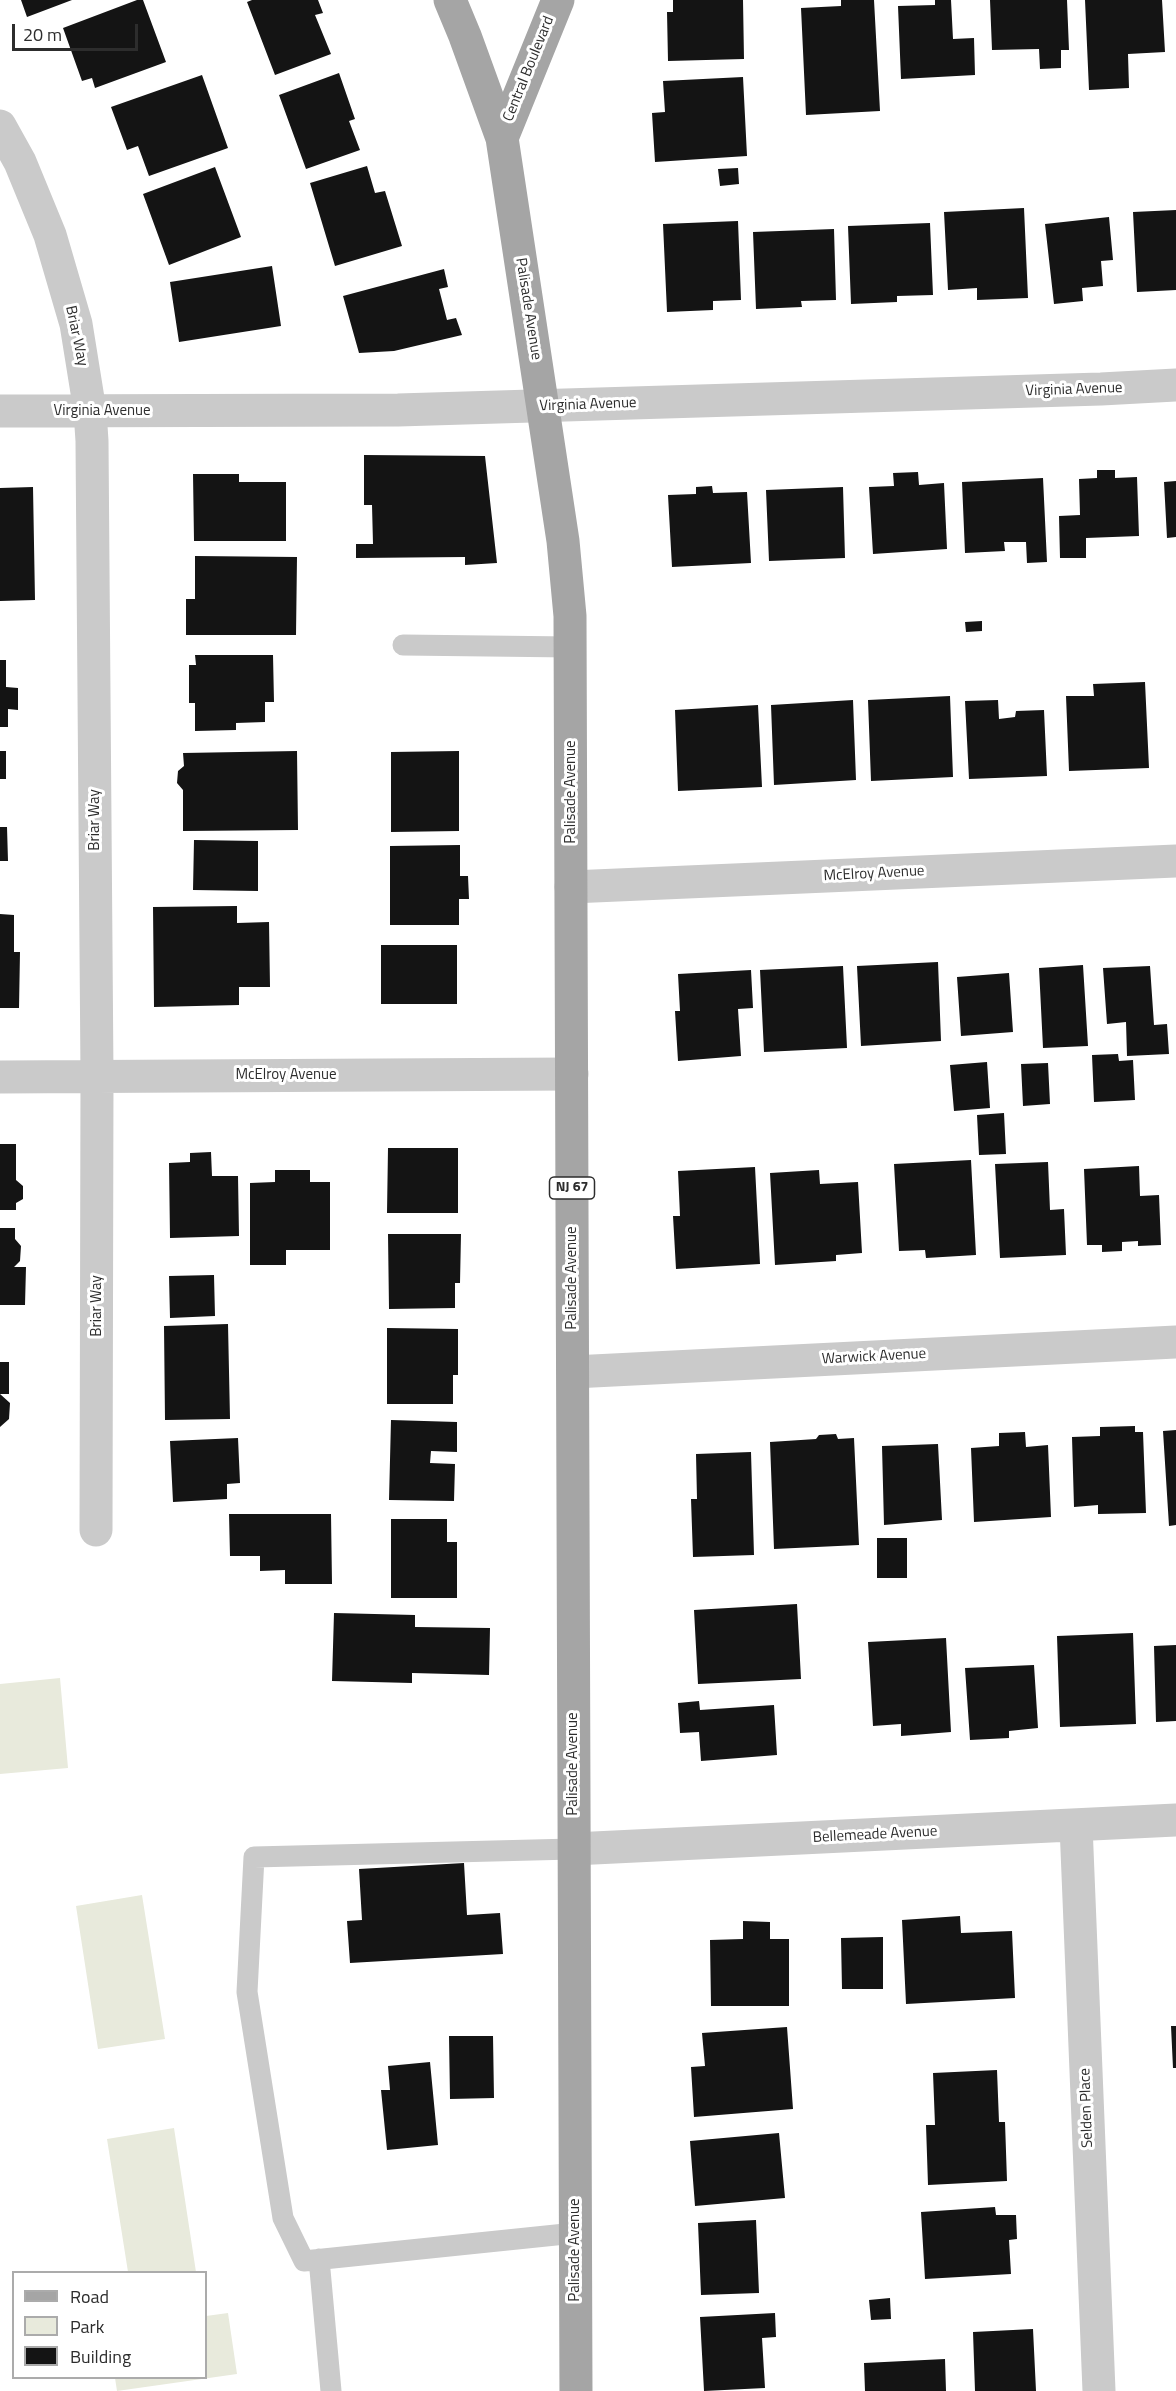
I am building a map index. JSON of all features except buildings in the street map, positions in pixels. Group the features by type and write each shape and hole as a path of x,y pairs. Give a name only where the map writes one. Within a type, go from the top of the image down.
{"main road":[{"name":"Palisade Avenue","path":"450,0 502,138 544,406 563,541 570,616 576,2391"},
{"name":"Central Boulevard","path":"502,138 558,0"}],"street":[{"name":"Briar Way","path":"0,126 20,162 50,235 76,324 90,411 93,464 98,1076 96,1530"},
{"name":"Virginia Avenue","path":"0,411 398,410 1176,385"},
{"name":"McElroy Avenue","path":"571,887 1176,861"},
{"name":"McElroy Avenue","path":"0,1077 572,1074"},
{"name":"Warwick Avenue","path":"573,1372 1176,1342"},
{"name":"Bellemeade Avenue","path":"573,1849 1176,1820"},
{"name":"Selden Place","path":"1076,1825 1099,2391"}],"lane":[{"path":"403,645 571,647"},
{"path":"573,1849 254,1857 247,1992 283,2218 303,2261 575,2233"},
{"path":"320,2259 331,2391"}],"green space":[{"path":"60,1678 68,1768 0,1774 0,1684"},
{"path":"142,1895 165,2039 98,2049 76,1906"},
{"path":"174,2128 196,2271 128,2271 107,2139"},
{"path":"228,2313 237,2374 207,2378 207,2316"},
{"path":"115,2379 202,2379 117,2391"}]}
